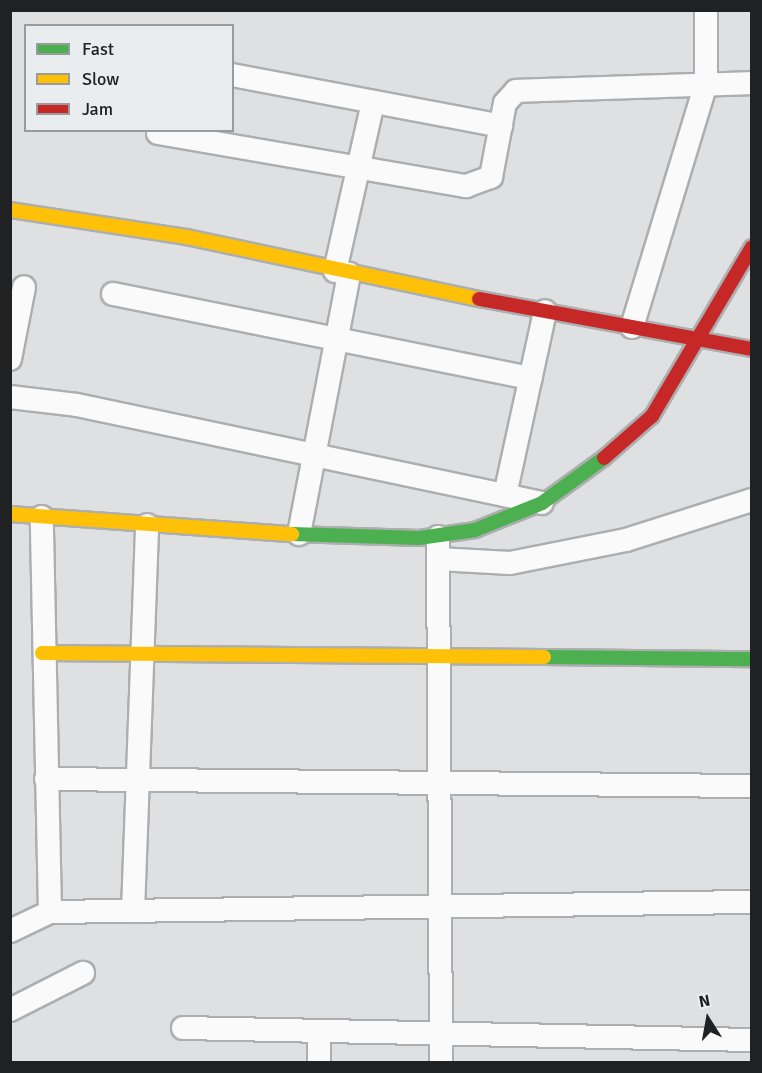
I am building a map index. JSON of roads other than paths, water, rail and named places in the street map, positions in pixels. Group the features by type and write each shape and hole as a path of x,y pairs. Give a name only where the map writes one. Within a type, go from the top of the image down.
{"street":[{"path":"632,327 706,84 706,10"},
{"path":"234,75 501,126"},
{"path":"158,133 476,186 491,177 495,168 501,126 509,96 524,88 752,83"},
{"path":"299,534 311,454 336,336 342,272 373,102"},
{"path":"10,210 187,237 342,272 752,350"},
{"path":"438,548 474,530 542,503 618,450 652,416 752,247"},
{"path":"10,359 24,287"},
{"path":"113,294 336,336 531,378"},
{"path":"505,495 545,311"},
{"path":"10,397 77,405 542,503"},
{"path":"10,514 299,534 438,548 510,563 626,540 752,500"},
{"path":"42,517 42,653 50,912"},
{"path":"133,910 147,525"},
{"path":"438,548 441,1062"},
{"path":"42,653 439,653 752,659"},
{"path":"45,779 752,786"},
{"path":"10,931 50,912 752,902"},
{"path":"10,1011 83,973"},
{"path":"183,1028 752,1040"},
{"path":"319,1031 319,1062"}]}
